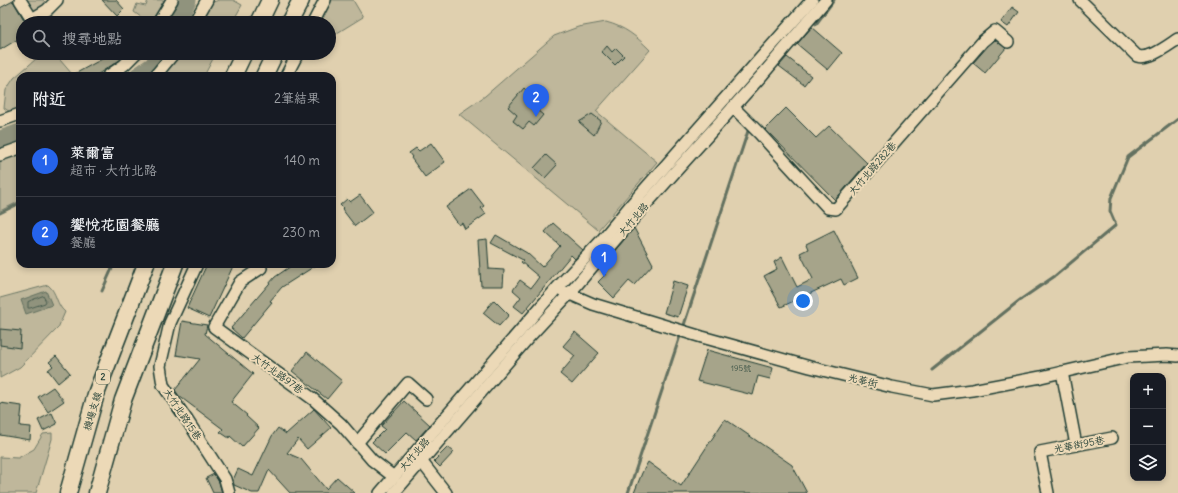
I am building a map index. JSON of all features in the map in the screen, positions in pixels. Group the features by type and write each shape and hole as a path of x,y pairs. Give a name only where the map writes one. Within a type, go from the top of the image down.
{"highway":[{"path":"262,16 270,0"},
{"path":"293,16 301,0"},
{"path":"235,72 241,60"},
{"path":"266,72 272,60"},
{"name":"機場支線","path":"68,493 96,394 144,268"},
{"path":"97,493 123,400 172,268"}],"street":[{"path":"20,0 30,16"},
{"path":"37,16 47,10 58,0"},
{"path":"162,16 172,0"},
{"path":"198,16 207,0"},
{"path":"317,16 325,0"},
{"name":"大竹北路","path":"394,493 417,458 557,288 601,241 630,206 812,0"},
{"name":"大竹北路","path":"380,493 394,477 417,458 569,294 639,212 826,0"},
{"path":"1080,0 1136,56 1140,57 1149,55 1178,39"},
{"name":"大竹北路282巷","path":"733,107 828,208 836,209 984,41 995,31 1008,42"},
{"path":"114,72 129,60"},
{"path":"158,72 168,60"},
{"path":"288,72 294,60"},
{"path":"0,121 16,115"},
{"path":"0,155 16,149"},
{"name":"大竹北路15巷","path":"195,268 170,323 160,366 163,385 225,479 230,493"},
{"name":"大竹北路97巷","path":"261,268 240,282 214,327 313,399 341,424 372,460 394,477"},
{"name":"光華街","path":"557,288 593,304 742,348 817,369 933,395 972,390 1128,357 1167,355 1178,356"},
{"path":"1062,372 1076,445"},
{"path":"357,443 408,383 426,399"},
{"name":"光華街95巷","path":"1048,493 1040,452 1112,438"},
{"path":"417,458 446,493"}],"shaded area":[{"path":"27,0 43,0 47,4 35,12"},
{"path":"148,0 165,0 156,16 139,16 134,12 137,4 146,6"},
{"path":"219,0 233,0 242,5 236,16 204,16 213,2"},
{"path":"332,0 353,0 363,17 336,34 336,16 324,16"},
{"path":"606,22 630,33 650,50 596,111 657,162 598,230 459,114 485,96 554,36 578,27"},
{"path":"35,60 60,60 70,72 21,72"},
{"path":"173,60 212,60 206,72 162,72"},
{"path":"16,76 16,111 12,113 4,108 6,90"},
{"path":"16,155 16,203 0,211 0,161"},
{"path":"48,285 65,312 58,328 20,367 0,378 0,298"},
{"path":"52,433 52,439 36,493 0,493 0,457 18,458 34,449 43,434"}],"water":[{"path":"46,291 52,305 26,314 21,300"}],"building":[{"path":"102,0 116,0 124,9 117,16"},
{"path":"13,1 22,16 16,16 16,40 0,50 0,8"},
{"path":"1012,7 1019,12 1008,27 1001,22"},
{"path":"812,27 842,53 828,70 797,44"},
{"path":"995,40 1006,48 985,73 973,63"},
{"path":"607,46 612,52 616,48 624,56 615,65 602,52"},
{"path":"787,57 811,76 804,85 779,66"},
{"path":"100,60 120,60 101,72 78,72"},
{"path":"524,88 532,96 537,93 541,94 542,98 540,103 542,106 538,111 543,115 534,126 529,122 523,129 513,121 517,115 508,107"},
{"path":"786,108 816,138 829,126 867,163 835,200 765,129"},
{"path":"592,114 601,121 594,135 579,122"},
{"path":"431,143 445,162 425,177 409,153 416,148 419,151"},
{"path":"546,155 557,165 545,178 534,168"},
{"path":"471,189 484,206 481,208 486,214 465,229 462,223 459,225 446,207"},
{"path":"360,195 373,212 355,226 340,205 347,199 350,202"},
{"path":"553,223 583,250 575,259 571,255 523,313 514,306 521,297 513,290 520,280 531,288 539,277 521,262 523,260 491,243 496,235 527,253 542,267 560,246 545,232"},
{"path":"634,228 653,264 634,285 629,281 614,298 598,282 607,273 601,267"},
{"path":"834,230 858,278 844,285 841,279 781,307 764,276 777,269 774,262 782,257 797,287 813,279 800,253 808,249 806,244"},
{"path":"487,239 489,269 504,270 503,286 481,286 478,240"},
{"path":"205,268 232,268 209,318 187,308"},
{"path":"288,268 312,268 282,287 270,301 272,302 242,338 231,328 275,277"},
{"path":"673,281 688,286 678,317 664,313"},
{"path":"494,300 509,315 499,326 483,313"},
{"path":"182,321 207,325 205,334 253,374 231,402 247,415 246,416 259,428 242,447 230,436 229,438 220,432 223,429 179,396 175,390 200,359 176,355"},
{"path":"0,329 21,331 20,348 0,345"},
{"path":"575,332 599,353 572,384 560,374 575,356 563,346"},
{"path":"707,350 773,368 770,379 758,376 753,395 697,381"},
{"path":"307,352 342,381 327,399 292,371"},
{"path":"56,356 70,373 58,383 48,370 53,366 49,362"},
{"path":"53,387 64,401 48,412 38,397"},
{"path":"404,401 430,425 416,440 407,432 385,454 372,442 385,429 381,426"},
{"path":"0,403 22,406 20,426 31,427 30,440 0,435"},
{"path":"314,409 331,428 307,449 298,439 287,453 301,459 326,489 337,477 355,493 290,493 269,470 259,493 252,493 234,485 233,480 238,469 253,476 272,436 278,428 286,434"},
{"path":"52,413 57,424 43,431 38,420"},
{"path":"725,419 792,465 807,493 634,493 648,462 681,486"},
{"path":"448,447 454,452 440,467 434,461"},
{"path":"214,474 219,482 222,493 213,493 206,478"}],"waterway":[{"path":"180,16 188,0"},
{"path":"816,24 834,0"},
{"path":"143,72 153,65 156,60"},
{"path":"932,370 1020,300 1055,276 1116,225 1110,211 1111,198 1128,157 1178,119"},
{"path":"683,328 749,128"},
{"path":"0,139 16,133"},
{"path":"0,213 16,205"},
{"path":"102,291 112,268"},
{"path":"628,493 681,333"}],"place":[{"name":"饗悅花園餐廳","path":"536,117"},
{"name":"萊爾富","path":"604,277"}]}
